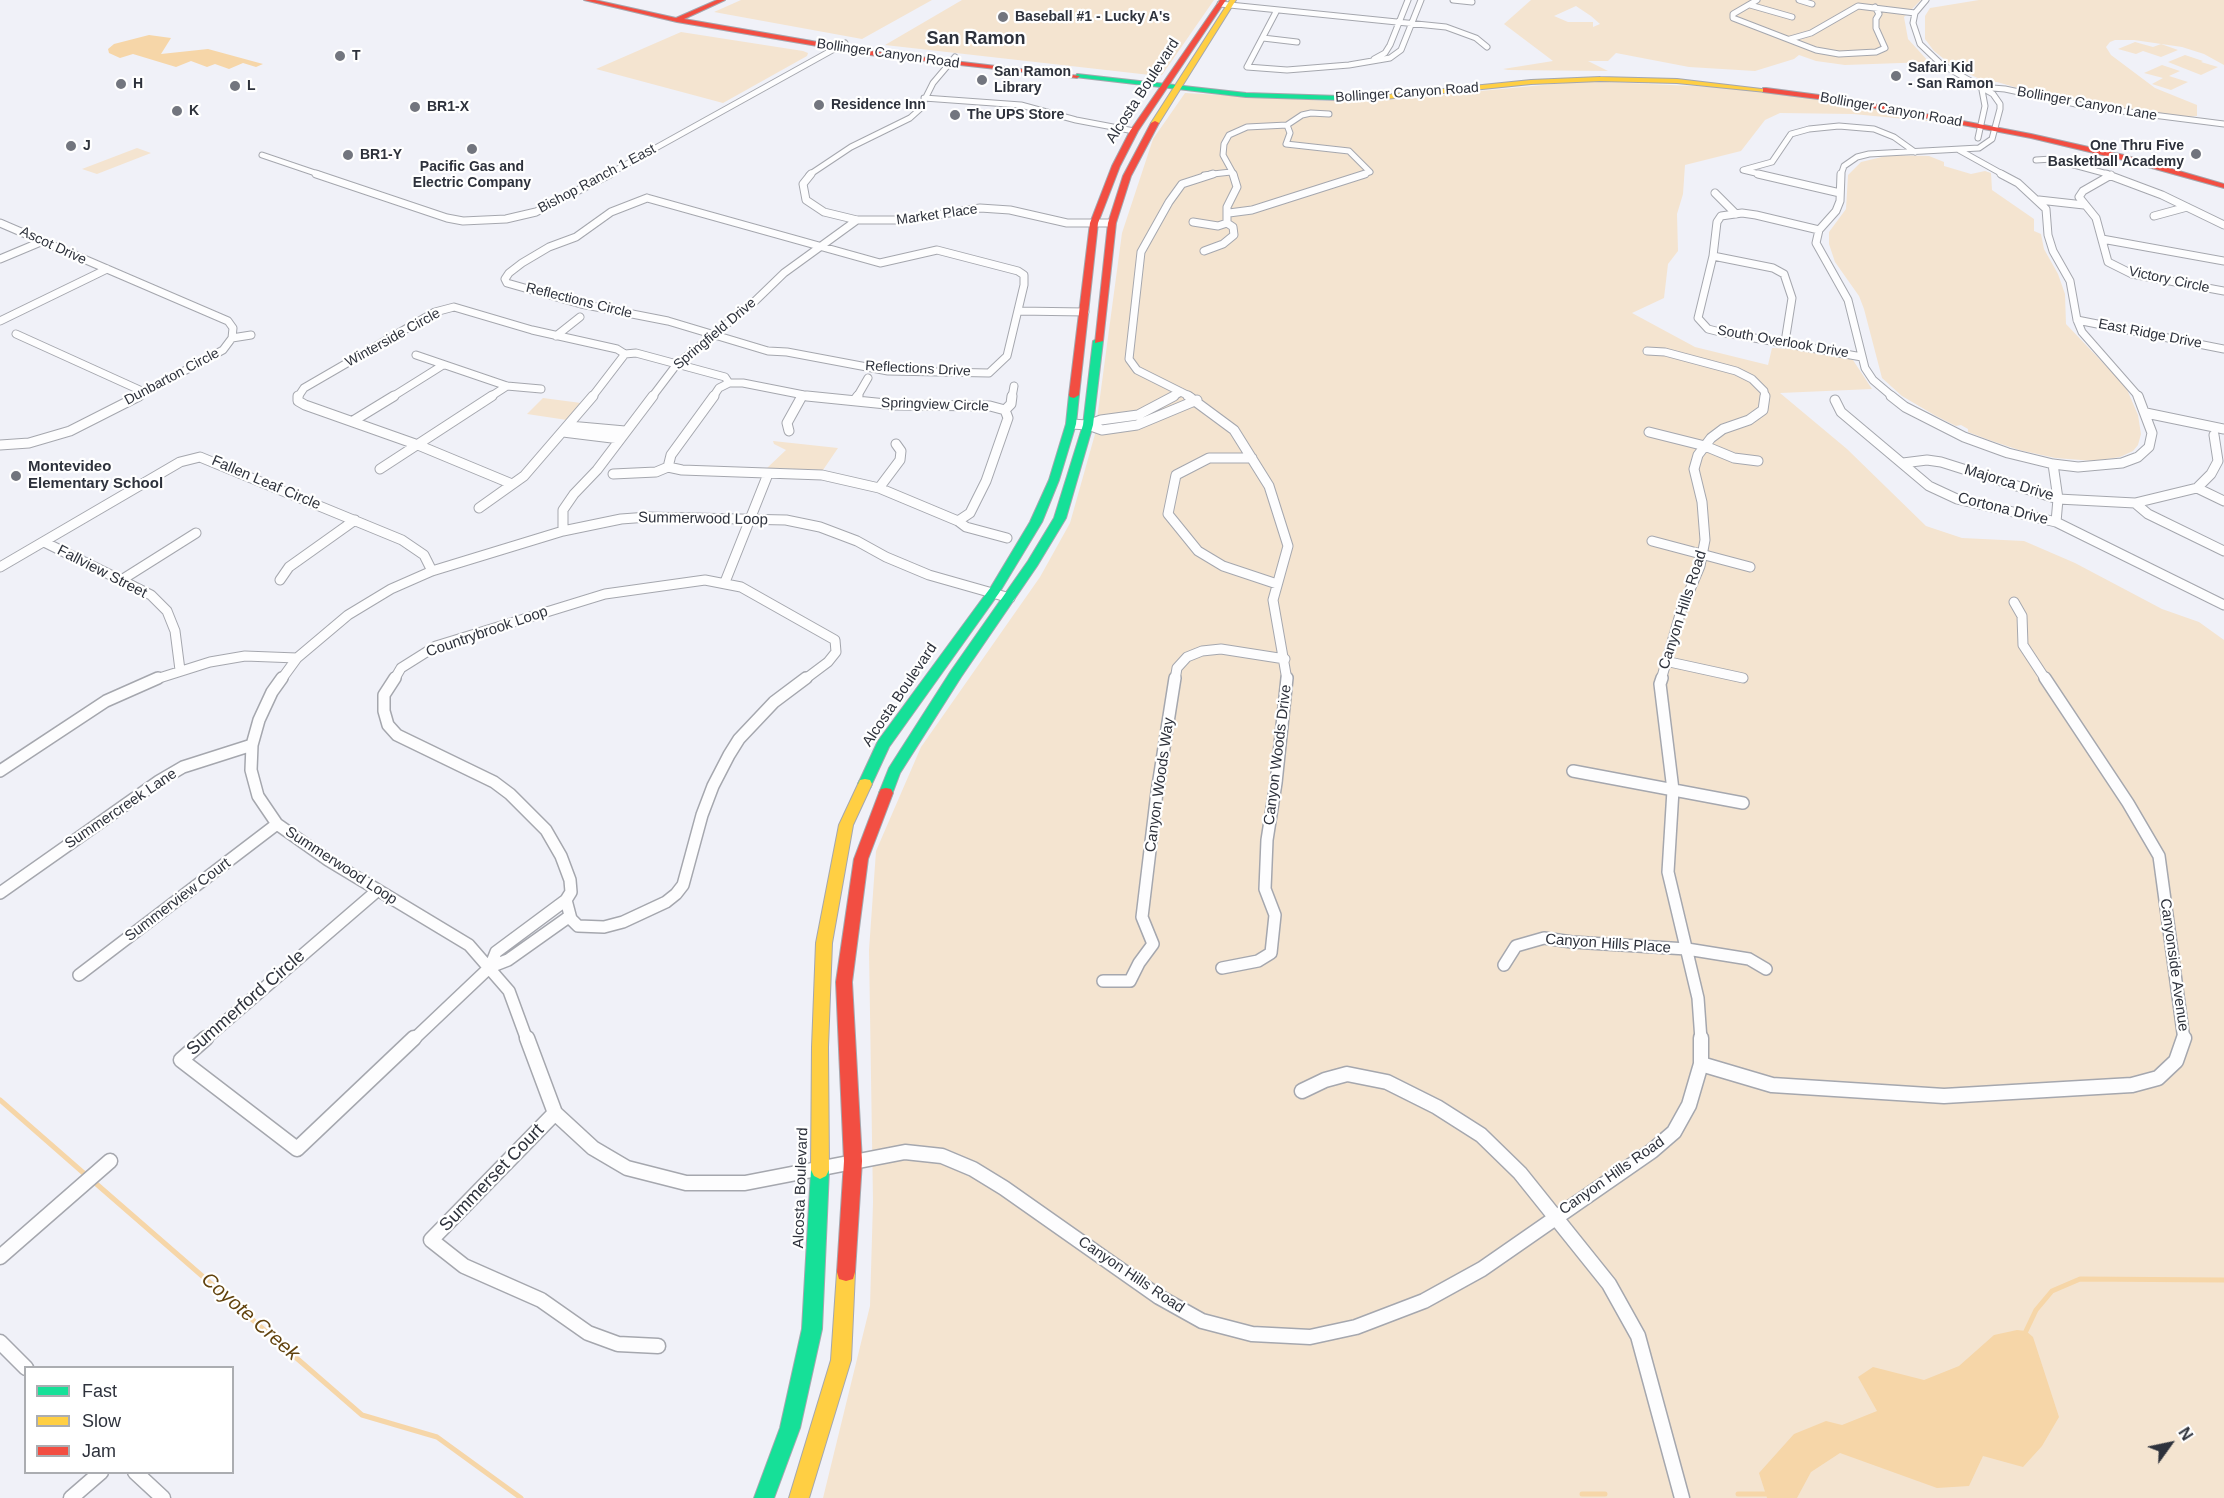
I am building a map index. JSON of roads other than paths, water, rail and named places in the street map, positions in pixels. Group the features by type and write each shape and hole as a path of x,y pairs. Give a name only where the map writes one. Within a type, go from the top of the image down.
{"main road":[{"name":"Bollinger Canyon Road","path":"587,0 840,45 1173,85 1342,93 1560,74 1675,75 1802,88 1977,134 1996,127 2126,152 2224,179"},
{"name":"Bollinger Canyon Road","path":"617,0 682,18"},
{"path":"682,18 722,0"},
{"name":"Alcosta Boulevard","path":"799,1498 841,1360 853,1161 844,982 861,859 894,772 1060,518 1088,425 1112,223 1127,176 1173,85 1226,2"},
{"name":"Alcosta Boulevard","path":"764,1498 790,1428 812,1329 820,1169 820,1047 824,943 846,825 883,745 992,594 1036,522 1054,480 1071,424 1094,222 1116,166 1134,131 1173,85"},
{"name":"Bollinger Canyon Road","path":"1996,127 2224,186"}],"street":[{"path":"1371,61 1384,53 1408,0"},
{"path":"1277,10 1247,67 1287,70 1390,58 1401,50 1421,0"},
{"path":"1453,0 1472,2"},
{"path":"1757,0 1733,14 1733,18 1828,53 1884,50 1876,28 1879,14 1877,5"},
{"path":"1799,0 1812,4"},
{"path":"1926,0 1916,13 1913,23 1915,34 1929,54 1980,89 1993,94 2000,104 1996,127 1992,140 1972,150 1961,150 1869,154 1849,161 1840,172 1840,194 1836,211 1819,230 1816,243 1848,300 1862,357 1873,380 1905,407 1964,436 2008,453 2054,464 2100,466 2122,463 2138,457 2148,447 2152,433 2146,413 2139,397 2082,332 2077,320 2070,281 2053,251 2046,209 2039,200 2018,183 1961,150"},
{"path":"1226,2 1277,10 1410,23 1461,32 1476,38 1487,47"},
{"path":"1750,5 1792,17"},
{"path":"1790,39 1811,33 1856,7 1877,5 1916,13"},
{"path":"1263,38 1297,42"},
{"name":"Bishop Ranch 1 East","path":"262,155 447,218 463,221 506,219 536,212 555,204 840,45"},
{"name":"Market Place","path":"952,60 924,98 920,109 910,118 851,147 809,175 803,184 806,200 813,207 832,215 857,220 906,220 980,208 1010,210 1067,222 1112,223"},
{"name":"Bollinger Canyon Lane","path":"1980,89 1996,87 2090,107 2196,122 2224,123"},
{"path":"1961,150 1977,134 1985,106 1980,89"},
{"path":"924,98 1014,104 1041,109 1092,124 1134,131"},
{"path":"1204,251 1223,244 1233,237 1233,227 1227,223 1226,218 1227,207 1237,186 1236,178 1223,155 1224,144 1229,135 1247,127 1287,125 1302,115 1311,113 1329,114"},
{"path":"1228,213 1252,210 1370,172 1349,152 1286,144 1290,133 1287,125"},
{"path":"1840,194 1743,170 1772,162 1791,134 1809,129 1839,126 1874,129 1900,141 1915,152"},
{"path":"2036,160 2052,159 2111,175 2224,225"},
{"name":"Canyon Woods Drive","path":"1222,968 1258,961 1271,953 1275,915 1265,889 1268,840 1287,675 1274,600 1288,546 1269,486 1233,430 1197,400 1137,370 1129,359 1141,252 1169,202 1182,184 1207,174 1231,172"},
{"path":"2084,205 2079,197 2083,191 2111,175"},
{"path":"1715,193 1736,214 1756,215 1819,230"},
{"name":"Reflections Circle","path":"712,334 668,321 581,304 507,283 505,279 522,263 549,247 576,237 611,212 647,198 821,245"},
{"path":"2039,200 2084,205"},
{"name":"Victory Circle","path":"2084,205 2096,218 2108,261 2123,271 2224,291"},
{"path":"2154,216 2187,207"},
{"name":"South Overlook Drive","path":"1736,214 1721,216 1717,222 1713,256 1698,318 1701,323 1720,332 1862,357"},
{"name":"Springfield Drive","path":"563,531 563,510 677,364 753,303 784,273 857,220"},
{"path":"1193,222 1218,226 1227,223"},
{"name":"Ascot Drive","path":"0,223 107,269"},
{"path":"2102,239 2224,261"},
{"path":"0,259 43,241"},
{"name":"Reflections Drive","path":"712,334 768,351 787,352 835,363 888,371 989,373 1007,356 1024,275 1018,271 937,250 880,263 821,245"},
{"path":"1713,256 1773,268 1784,274 1792,298 1785,342"},
{"path":"0,321 107,269"},
{"name":"Dunbarton Circle","path":"0,445 29,443 70,431 210,359 224,350 232,338 233,328 228,321 107,269"},
{"name":"Winterside Circle","path":"512,484 418,445 305,405 298,401 298,394 304,388 435,312 454,307 556,336 617,349 625,354 636,352 677,364"},
{"path":"1018,308 1085,309"},
{"path":"556,336 580,317"},
{"name":"East Ridge Drive","path":"2077,320 2224,348"},
{"path":"16,334 144,392"},
{"path":"232,338 251,335"},
{"name":"Canyon Hills Road","path":"853,1161 905,1152 942,1156 973,1169 1004,1188 1159,1297 1202,1321 1252,1334 1310,1337 1356,1327 1424,1301 1482,1269 1652,1151 1674,1132 1689,1105 1701,1064 1701,1028 1698,998 1668,872 1673,790 1660,684 1665,661 1702,555 1705,540 1694,469 1698,455 1711,438 1723,429 1749,420 1762,410 1766,401 1764,391 1752,380 1736,371 1665,352 1647,351"},
{"path":"479,508 536,463 625,354"},
{"path":"416,356 507,386 541,389"},
{"name":"Springview Circle","path":"677,364 725,378 729,383 743,383 802,395 896,405 990,406 1005,410 1008,418 986,481 969,513 958,521"},
{"path":"353,421 443,365"},
{"path":"855,400 868,378"},
{"path":"668,467 671,455 719,388 729,383"},
{"path":"380,469 507,386"},
{"path":"1005,410 1011,404 1014,386"},
{"path":"1088,425 1101,420 1138,415 1180,392"},
{"path":"789,431 787,423 802,395"},
{"path":"1071,424 1088,425 1102,430 1137,425 1197,400"},
{"name":"Cortona Drive","path":"1835,400 1841,412 1929,486 1957,499 2056,522 2224,605"},
{"path":"2146,413 2224,429"},
{"path":"566,429 623,435"},
{"path":"1649,432 1706,446 1734,458 1758,460"},
{"path":"2214,435 2222,457 2211,474 2197,488 2224,501"},
{"path":"879,488 900,460 901,451 897,444"},
{"name":"Fallen Leaf Circle","path":"0,567 180,462 200,457 402,540 424,555 432,571"},
{"path":"1252,458 1209,458 1176,475 1168,514 1198,550 1223,566 1277,584"},
{"name":"Majorca Drive","path":"1903,463 1927,460 1941,462 2058,499 2136,503 2197,488"},
{"path":"2054,464 2058,499 2056,522"},
{"path":"613,474 656,471 668,467 682,470 822,475 879,488 958,521 966,527 1007,538"},
{"path":"725,582 768,474"},
{"path":"2136,503 2148,514 2224,551"},
{"name":"Summerwood Loop","path":"853,1161 745,1183 686,1183 627,1168 593,1148 555,1113 509,991 490,967 469,945 378,890 277,824 258,796 251,770 252,745 259,720 272,692 297,658 348,615 391,589 432,571 563,531 621,519 648,517 786,520 820,527 857,541 886,557 929,575 992,594 1010,597"},
{"path":"280,580 289,567 355,520"},
{"path":"123,579 196,533"},
{"path":"1652,541 1750,567"},
{"name":"Fallview Street","path":"44,542 123,579 151,595 167,611 175,631 180,670"},
{"name":"Countrybrook Loop","path":"705,580 725,582 741,587 831,637 837,644 836,652 828,662 774,702 739,739 729,754 713,786 683,885 676,894 666,902 623,922 604,927 578,926 570,916 566,900 571,892 570,880 561,856 546,830 510,794 494,782 397,735 388,725 384,711 384,695 401,668 436,646 605,594 705,580"},
{"name":"Canyonside Avenue","path":"1701,1064 1772,1085 1944,1096 2132,1085 2158,1078 2176,1061 2186,1037 2159,856 2128,803 2023,645 2022,616 2014,602"},
{"name":"Canyon Woods Way","path":"1103,981 1130,981 1139,963 1153,944 1142,916 1157,792 1177,668 1187,657 1202,651 1221,649 1285,659"},
{"path":"0,771 106,701 146,682 180,670 245,656 297,658"},
{"path":"1665,661 1743,678"},
{"name":"Summercreek Lane","path":"0,893 159,781 203,760 252,745"},
{"path":"1572,771 1743,803"},
{"name":"Summerview Court","path":"80,975 277,824"},
{"name":"Summerford Circle","path":"378,890 181,1060 297,1149 490,967"},
{"path":"490,967 496,952 566,900"},
{"path":"490,967 507,960 570,916"},
{"name":"Canyon Hills Place","path":"1504,965 1516,946 1544,938 1572,942 1687,949 1749,959 1766,969"},
{"path":"1302,1091 1325,1080 1347,1074 1387,1082 1437,1107 1481,1135 1520,1173 1609,1284 1638,1336 1682,1498"},
{"name":"Summerset Court","path":"555,1113 431,1240 464,1266 541,1300 588,1333 618,1344 658,1346"},
{"path":"0,1257 110,1161"},
{"path":"0,1342 24,1366"},
{"path":"71,1498 100,1474"},
{"path":"136,1474 163,1498"}],"waterway":[{"name":"Coyote Creek","path":"0,1100 87,1176"},
{"name":"Coyote Creek","path":"93,1181 362,1415 437,1437 521,1498"},
{"name":"Coyote Creek","path":"2026,1331 2036,1310 2052,1291 2080,1279 2224,1280"},
{"name":"Coyote Creek","path":"1582,1494 1605,1494"},
{"name":"Coyote Creek","path":"1738,1494 1766,1494"}],"place":[{"name":"Baseball #1 - Lucky A's","path":"1003,17"},
{"name":"T","path":"340,56"},
{"name":"Safari Kid - San Ramon","path":"1896,76"},
{"name":"San Ramon Library","path":"982,80"},
{"name":"H","path":"121,84"},
{"name":"L","path":"235,86"},
{"name":"Residence Inn","path":"819,105"},
{"name":"BR1-X","path":"415,107"},
{"name":"K","path":"177,111"},
{"name":"The UPS Store","path":"955,115"},
{"name":"J","path":"71,146"},
{"name":"Pacific Gas and Electric Company","path":"472,149"},
{"name":"One Thru Five Basketball Academy","path":"2196,154"},
{"name":"BR1-Y","path":"348,155"},
{"name":"Montevideo Elementary School","path":"16,476"}],"district":[{"name":"San Ramon","path":"976,39"}]}
